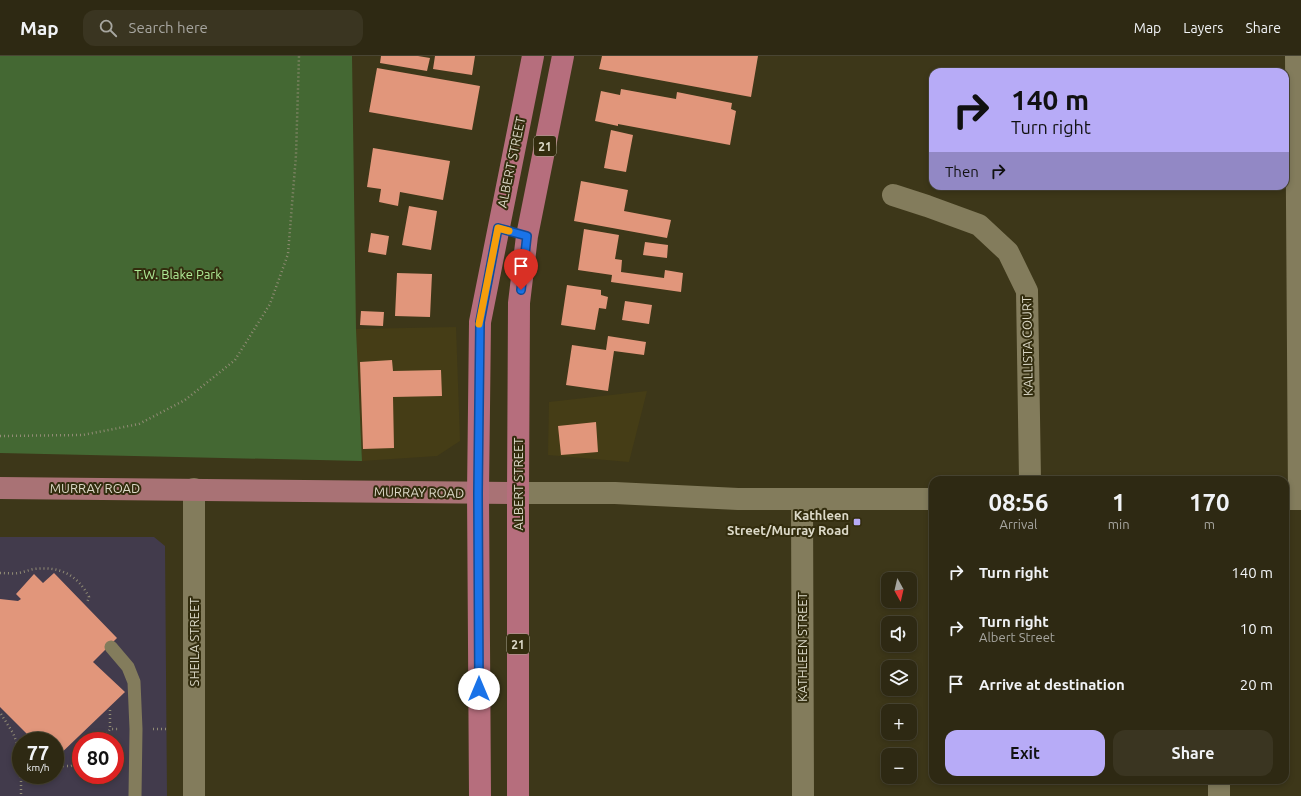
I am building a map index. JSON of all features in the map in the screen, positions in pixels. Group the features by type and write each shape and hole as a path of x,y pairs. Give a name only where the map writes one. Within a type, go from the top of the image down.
{"highway":[{"name":"ALBERT STREET","path":"480,796 478,493 480,322 533,56"},
{"name":"ALBERT STREET","path":"518,796 519,303 527,236 563,56"},
{"path":"498,228 527,236"}],"main road":[{"name":"MURRAY ROAD","path":"0,488 518,493"}],"street":[{"path":"1295,499 1296,56"},
{"name":"KALLISTA COURT","path":"893,195 979,225 1008,252 1027,291 1030,476"},
{"name":"SHEILA STREET","path":"194,489 194,796"},
{"name":"MURRAY ROAD","path":"518,493 615,493 738,499 929,499"},
{"name":"KATHLEEN STREET","path":"802,499 803,796"},
{"path":"1219,784 1219,796"}],"lane":[{"path":"111,647 128,667 134,682 136,729 135,796"}],"path":[{"path":"0,436 83,435 139,424 185,400 235,360 270,304 288,254 296,155 299,56"},
{"path":"0,573 18,574 33,569 51,569 66,572 83,587 89,597 87,603"},
{"path":"108,732 110,729 110,710"},
{"path":"1,714 13,732"},
{"path":"110,729 122,729"},
{"path":"21,784 21,796"}],"shaded area":[{"path":"456,327 460,441 437,456 362,461 356,329"},
{"path":"647,391 629,462 548,455 549,402"},
{"path":"0,537 154,537 165,546 167,796 0,796"}],"green space":[{"name":"T.W. Blake Park","path":"0,56 352,56 356,329 362,461 0,453"}],"building":[{"path":"381,56 418,56 430,58 427,71 380,63"},
{"path":"435,56 475,56 472,75 433,69"},
{"path":"602,56 758,56 751,97 599,69"},
{"path":"377,68 480,86 472,130 369,112"},
{"path":"621,89 676,99 677,92 732,103 731,109 736,111 730,145 595,121 601,91 620,95"},
{"path":"611,130 633,135 626,172 604,168"},
{"path":"373,148 450,161 443,200 400,192 398,206 379,202 381,189 367,187"},
{"path":"581,181 628,190 624,211 671,220 667,238 574,221"},
{"path":"409,206 437,211 431,250 402,245"},
{"path":"584,229 619,235 615,259 622,260 621,272 664,278 665,270 683,273 681,292 611,282 612,275 578,270"},
{"path":"371,233 389,236 386,255 368,252"},
{"path":"645,242 668,245 667,258 643,255"},
{"path":"397,273 432,274 430,317 395,316"},
{"path":"567,285 601,290 601,295 608,297 606,309 599,308 595,330 561,325"},
{"path":"625,301 652,305 649,324 622,320"},
{"path":"361,311 384,312 383,326 360,325"},
{"path":"608,336 646,342 644,355 614,351 608,391 566,385 572,345 606,350"},
{"path":"392,360 393,371 441,370 442,396 393,397 394,448 363,449 360,362"},
{"path":"596,422 598,452 561,455 558,426"},
{"path":"54,573 117,638 93,662 125,692 83,732 72,732 72,743 64,750 64,732 25,732 0,707 0,599 18,601 21,599 16,594 34,574 43,583"}],"slow traffic":[{"path":"479,324 498,228 509,231"}],"place":[{"name":"Kathleen Street/Murray Road","path":"857,522"}],"route":[{"path":"479,689 478,493 480,322 498,228 527,236 521,290"}]}
